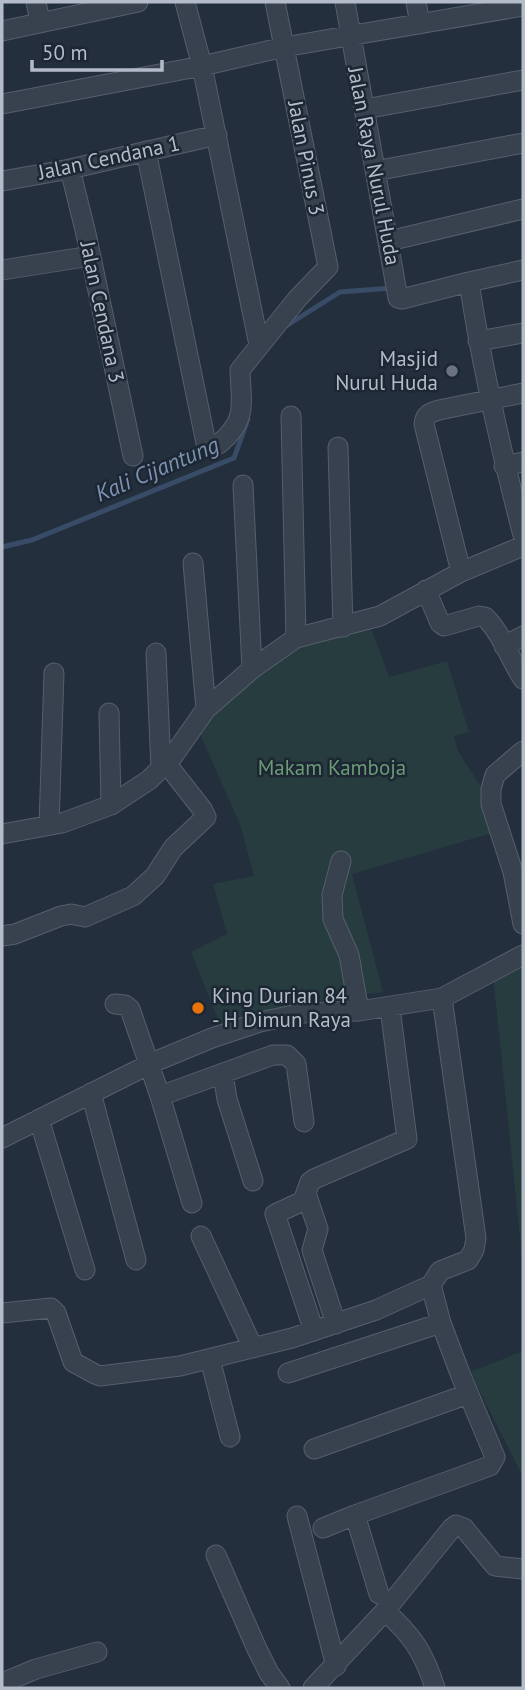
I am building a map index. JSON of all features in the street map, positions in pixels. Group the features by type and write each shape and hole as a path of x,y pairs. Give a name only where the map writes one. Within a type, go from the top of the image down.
{"street":[{"path":"36,2 40,22"},
{"path":"2,31 110,4 138,2"},
{"path":"146,150 206,443 219,444 229,436 242,416 240,370 259,345 217,135 185,2"},
{"name":"Jalan Pinus 3","path":"259,345 298,298 327,269 275,2"},
{"name":"Jalan Raya Nurul Huda","path":"345,2 398,296 402,299 469,282"},
{"path":"416,2 420,24"},
{"path":"2,104 202,66 284,47 523,6"},
{"path":"365,110 523,80"},
{"name":"Jalan Cendana 1","path":"2,181 70,169 217,135"},
{"path":"376,171 523,143"},
{"name":"Jalan Cendana 3","path":"70,169 132,456"},
{"path":"389,241 523,209"},
{"path":"2,270 90,256"},
{"path":"523,270 469,282 490,399 514,464 523,535"},
{"path":"478,341 523,333"},
{"path":"461,572 424,418 439,410 523,393"},
{"path":"291,416 296,638"},
{"path":"338,447 343,627"},
{"path":"243,485 252,668"},
{"path":"2,834 62,823 111,804 149,779 164,766 206,709 252,668 296,638 380,616 461,572 523,546"},
{"path":"193,563 206,709"},
{"path":"426,590 440,623 444,626 485,617 495,628 523,679"},
{"path":"504,646 523,636"},
{"path":"2,936 15,934 61,916 85,917 132,895 155,876 173,848 206,817 164,766 156,653"},
{"path":"49,825 54,673"},
{"path":"109,713 111,804"},
{"path":"523,751 495,775 491,789 491,804 518,870 523,924"},
{"path":"341,861 332,895 333,919 349,955 359,1011"},
{"path":"2,1138 191,1046 260,1022 303,1013 390,1008 442,998 523,955"},
{"path":"2,1313 51,1308 56,1313 73,1362 100,1376 180,1366 253,1348 376,1310 431,1285 440,1271 471,1256 476,1238 442,998"},
{"path":"115,1004 125,1005 130,1009 192,1203"},
{"path":"313,1331 275,1218 276,1212 303,1201 310,1182 314,1179 407,1139 390,1008"},
{"path":"160,1096 273,1055 287,1055 296,1064 304,1122"},
{"path":"223,1074 227,1099 253,1181"},
{"path":"91,1093 136,1260"},
{"path":"39,1119 85,1270"},
{"path":"306,1193 318,1229 312,1251 336,1324"},
{"path":"201,1236 253,1348"},
{"path":"323,1528 490,1466 495,1457 441,1323 431,1285"},
{"path":"288,1373 441,1323"},
{"path":"210,1359 230,1437"},
{"path":"314,1449 468,1394"},
{"path":"355,1516 382,1603 408,1631 427,1661 435,1688"},
{"path":"297,1517 337,1666"},
{"path":"313,1688 337,1666 382,1603 457,1525 464,1528 495,1566 523,1569"},
{"path":"216,1555 256,1647 280,1688"},
{"path":"2,1683 36,1669 97,1652"}],"green space":[{"name":"Makam Kamboja","path":"370,625 389,677 447,661 469,732 454,736 458,751 490,801 499,831 352,874 383,992 280,1008 220,1024 191,952 227,934 213,884 254,876 241,827 200,734 215,708 302,641"},
{"path":"523,965 523,1267 493,975"},
{"path":"523,1351 523,1477 470,1372"}],"waterway":[{"name":"Kali Cijantung","path":"286,326 340,292 392,288"},
{"name":"Kali Cijantung","path":"2,547 32,540 234,458 248,419"}],"place":[{"name":"Masjid Nurul Huda","path":"452,371"},
{"name":"King Durian 84 - H Dimun Raya","path":"198,1008"}]}
